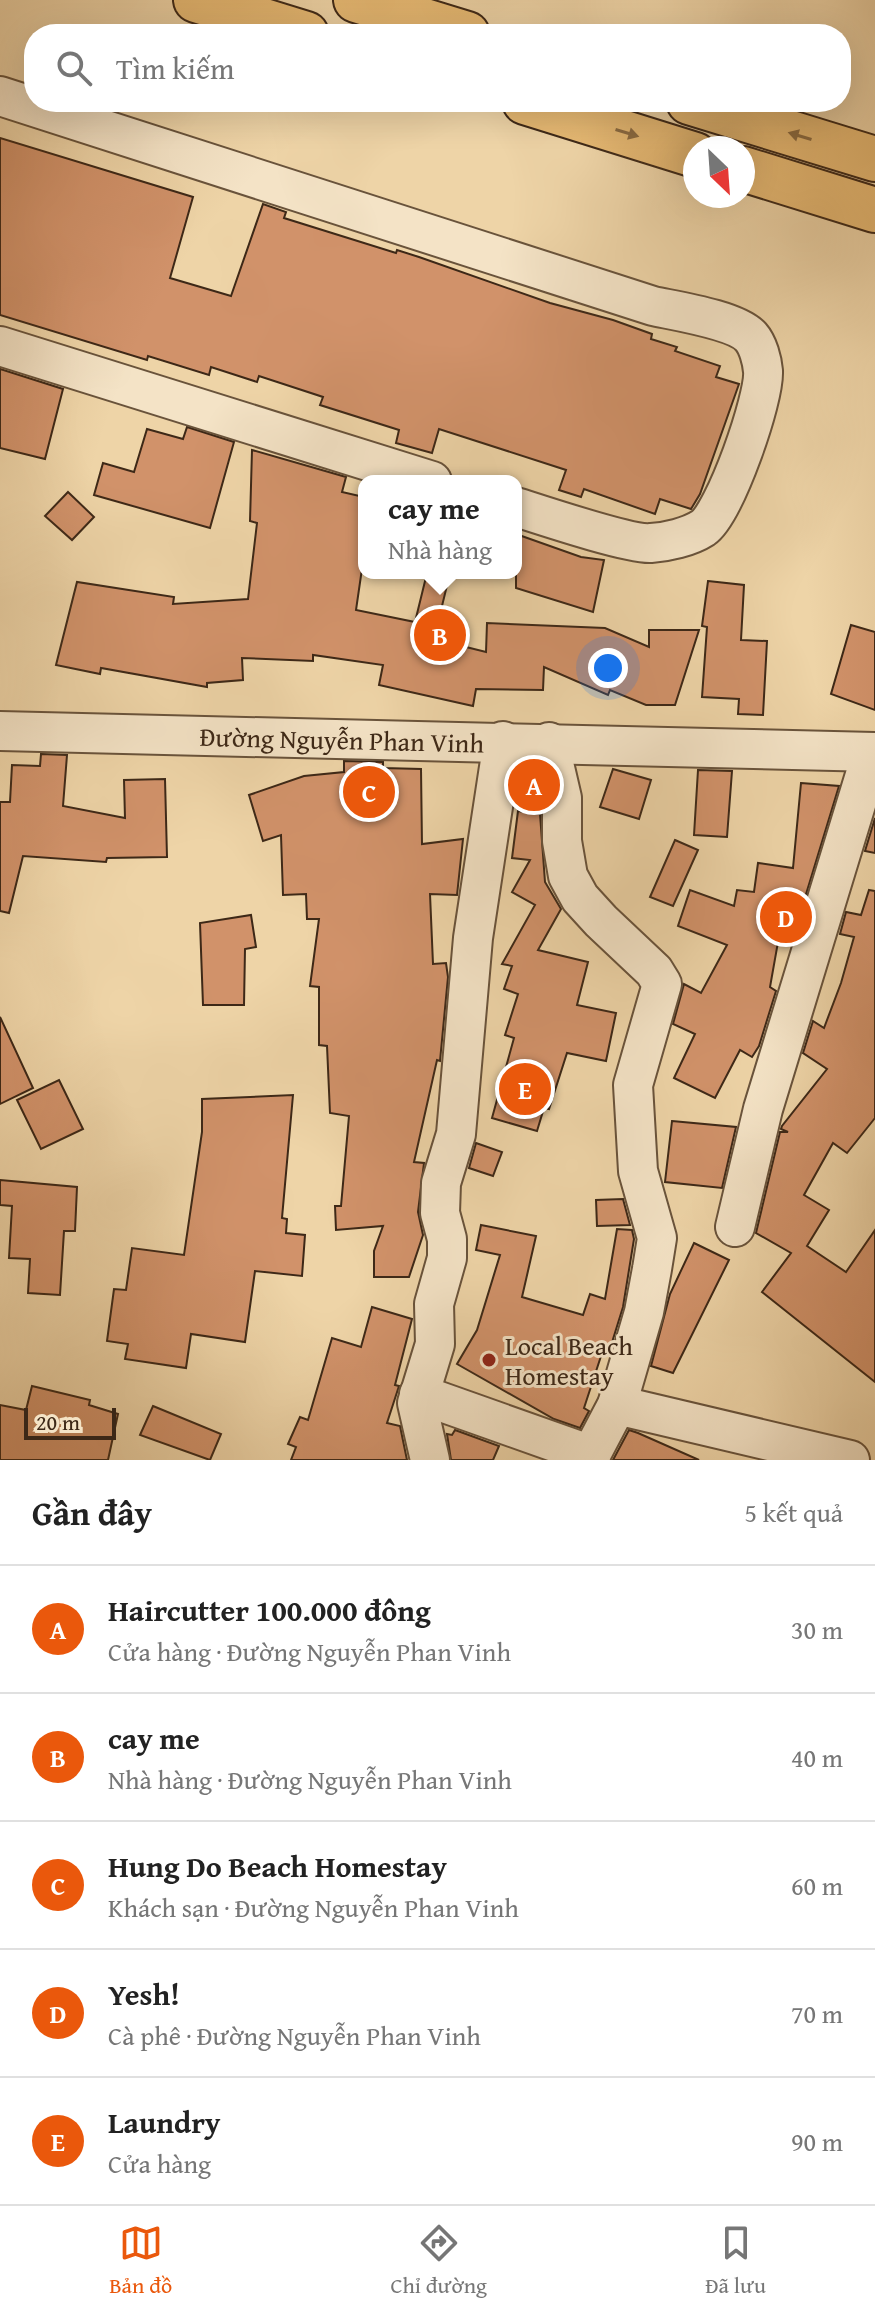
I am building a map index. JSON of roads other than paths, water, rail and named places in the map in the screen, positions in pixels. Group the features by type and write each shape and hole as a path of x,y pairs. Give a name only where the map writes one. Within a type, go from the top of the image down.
{"main road":[{"path":"196,0 274,24"},
{"path":"356,0 434,24"},
{"path":"557,112 683,151"},
{"path":"722,112 875,159"},
{"path":"755,173 875,210"}],"street":[{"path":"0,96 24,104"},
{"path":"50,112 653,306 744,331 753,339 763,372 755,416 734,473 714,516 704,527 681,538 648,544 522,509"},
{"path":"0,346 413,475"},
{"name":"Đường Nguyễn Phan Vinh","path":"0,731 874,752"},
{"path":"430,1460 417,1403 435,1344 434,1304 447,1258 447,1239 440,1213 441,1183 456,1134 473,938 503,741"},
{"path":"419,1394 590,1457 617,1405 644,1312 657,1238 638,1171 633,1085 662,984 654,971 580,898 568,876 562,841 562,798 549,742"},
{"path":"735,1227 763,1109 874,752"},
{"path":"617,1405 850,1460"}],"place":[{"name":"cay me","path":"440,635"},
{"name":"Haircutter 100.000 đông","path":"534,785"},
{"name":"Hung Do Beach Homestay","path":"369,792"},
{"name":"Yesh!","path":"786,917"},
{"name":"Laundry","path":"525,1089"},
{"name":"Local Beach Homestay","path":"489,1360"}]}
